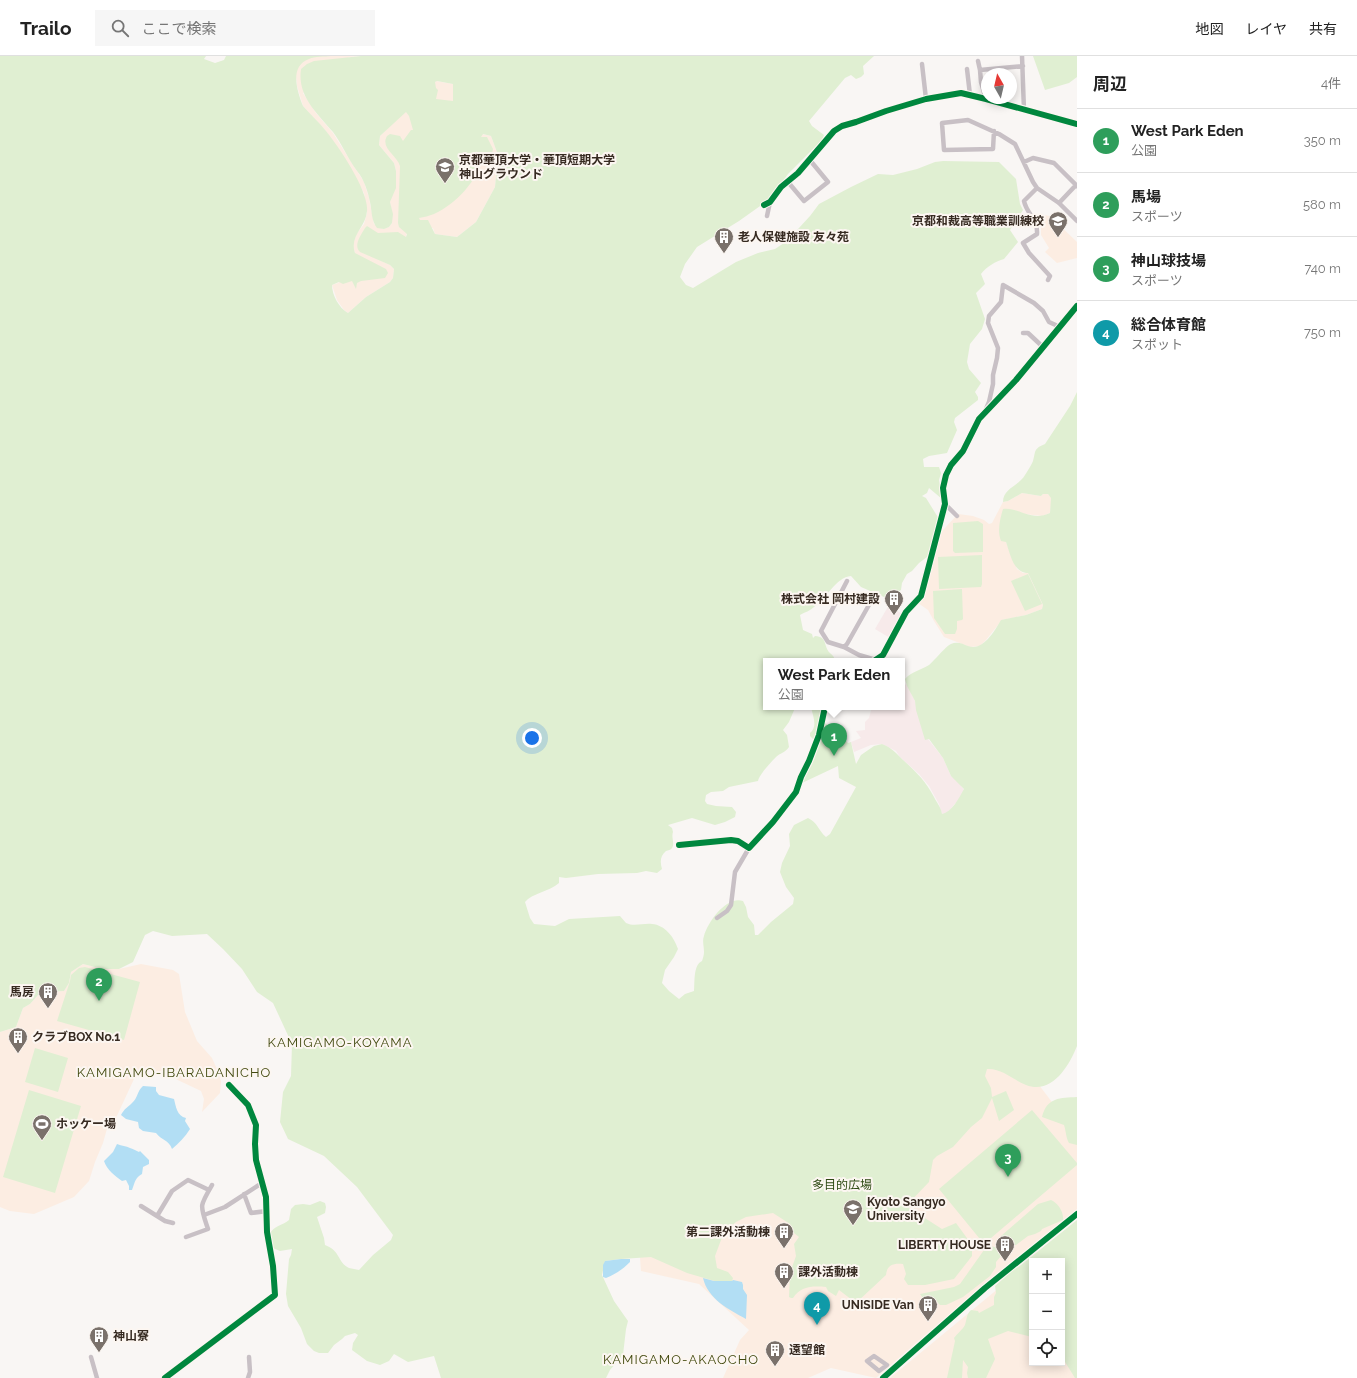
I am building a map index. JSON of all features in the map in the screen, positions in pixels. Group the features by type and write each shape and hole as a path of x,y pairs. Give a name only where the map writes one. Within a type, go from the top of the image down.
{"street":[{"path":"1022,56 1024,110"},
{"path":"978,61 981,82"},
{"path":"922,64 926,99"},
{"path":"980,70 1023,66"},
{"path":"967,69 970,95"},
{"path":"764,205 770,202 834,132 842,126 926,99 961,93 981,97"},
{"path":"1005,104 1077,124"},
{"path":"994,131 993,149 944,150 942,123 968,120 994,131 1015,144 1037,188 1059,203 1077,220"},
{"path":"1024,162 1033,158 1054,163 1077,185 1059,203"},
{"path":"788,182 804,201 828,182 809,159"},
{"path":"1037,188 1024,201 1038,225 1037,234 1023,243 1029,253 1050,276 1048,280"},
{"path":"767,216 770,202"},
{"path":"983,414 989,402 998,348 988,323 989,316 1001,302 1003,285 1034,303 1043,312 1049,322 1060,327"},
{"path":"884,658 906,612 921,596 945,504 943,488 946,475 951,465 963,451 979,419 1016,380 1077,306"},
{"path":"1023,333 1028,333 1043,347"},
{"path":"945,504 957,516"},
{"path":"847,581 822,631 828,642 844,647 867,658"},
{"path":"844,647 874,596"},
{"path":"880,658 884,655"},
{"path":"717,918 727,911 731,905 736,872 749,848 773,822 796,792 819,735 824,710"},
{"path":"679,845 731,840 738,841 749,848"},
{"path":"165,1378 275,1295 273,1266 267,1232 266,1197 256,1160 256,1125 254,1116 248,1105 229,1085"},
{"path":"157,1216 172,1191 188,1180 209,1190"},
{"path":"204,1215 225,1207 262,1183"},
{"path":"186,1237 208,1229 201,1204 212,1185"},
{"path":"244,1194 251,1213 267,1211"},
{"path":"141,1206 165,1221 173,1223"},
{"path":"883,1378 985,1288 1077,1214"},
{"path":"91,1357 97,1378"},
{"path":"248,1378 250,1372 249,1357"}],"shaded area":[{"name":"京都華頂大学・華頂短期大学 神山グラウンド","path":"294,56 361,56 349,57 303,93 316,113 333,133 364,182 374,224 383,229 389,227 392,223 390,202 396,171 394,163 379,145 380,136 436,81 453,84 453,101 482,134 491,136 498,155 495,187 476,222 457,237 435,234 433,228 408,230 405,239 371,256 390,265 394,269 393,278 390,282 366,297 348,313 337,300 332,285 341,280 355,253 353,247 354,241 357,233 364,224 367,213 364,193 342,154 325,130 303,106 297,86"},
{"name":"京都和裁高等職業訓練校","path":"1044,215 1050,216 1077,242 1077,258 1057,263 1045,252 1049,248 1041,235 1041,226 1036,218"},
{"path":"1022,493 1041,496 1043,494 1048,494 1052,497 1050,513 1042,516 1024,514 1007,509 1006,542 1017,569 1023,573 1028,573 1043,605 1042,609 1026,615 1002,620 980,646 970,647 944,637 928,610 918,603 923,599 940,536 943,530 958,514 973,516 984,520 989,524 992,523 1003,502 1008,501"},
{"path":"889,605 902,614 890,638 875,629"},
{"path":"907,684 915,701 928,739 943,758 951,776 957,780 964,790 960,798 947,813 942,814 939,804 929,786 919,774 900,757 896,751 882,744 871,745 854,752 851,742 861,738 856,731 865,730 865,722 869,718 871,710 905,710 905,685"},
{"path":"83,964 103,969 119,969 141,964 173,970 179,974 185,1012 197,1041 212,1058 217,1069 221,1081 220,1093 202,1112 204,1099 201,1091 165,1074 151,1071 142,1074 134,1079 115,1120 110,1118 103,1143 89,1181 74,1197 34,1214 10,1211 0,1207 0,1032 16,1027 23,1008 30,1004 39,994 64,991 69,983 71,972"},
{"name":"Kyoto Sangyo University","path":"1020,1060 1077,1135 1077,1209 985,1283 876,1378 831,1368 808,1378 723,1378 740,1340 749,1330 699,1284 641,1271 639,1244 689,1132"},
{"path":"1029,1263 1029,1366 1065,1366 1065,1323 1077,1378 890,1378"}],"green space":[{"name":"多目的広場","path":"0,56 206,56 204,59 215,63 224,60 226,56 331,56 314,57 303,62 297,73 297,86 303,106 326,131 338,147 363,192 367,211 364,222 354,242 355,253 386,269 388,273 385,278 361,281 357,283 356,289 352,281 343,284 339,282 332,285 333,293 337,301 348,313 366,297 390,282 393,278 394,269 390,265 360,252 357,243 367,226 378,233 398,232 406,237 407,234 399,227 398,223 400,166 396,158 387,148 385,140 390,134 400,136 403,141 411,130 413,130 409,116 406,112 380,136 379,145 394,163 396,171 396,188 390,202 393,214 392,223 389,227 384,229 377,228 373,219 371,205 362,178 333,132 315,111 305,96 302,88 301,69 314,61 361,56 874,56 863,66 864,74 861,77 856,79 851,75 845,78 809,121 812,126 824,135 822,140 788,174 770,199 739,221 697,247 685,264 680,277 686,285 693,288 736,262 758,253 775,249 787,241 819,204 878,174 893,175 943,161 999,162 1016,179 1020,204 1023,210 1010,230 1018,242 1004,259 991,265 983,271 981,274 985,284 976,293 985,319 982,329 970,344 967,362 969,369 981,383 975,392 978,400 955,418 954,422 957,430 947,453 929,456 923,459 924,467 939,467 941,473 939,480 942,499 929,488 927,493 922,496 926,498 939,519 927,557 907,574 902,583 901,590 891,597 884,597 861,587 851,576 841,580 811,610 800,615 803,630 812,634 813,638 815,636 822,638 834,658 763,658 763,710 794,710 789,722 783,730 787,735 789,747 771,762 758,781 729,787 723,791 711,792 706,795 705,801 707,804 732,807 736,812 735,817 715,825 692,818 668,825 672,828 673,832 673,846 672,849 666,851 663,855 661,862 662,869 657,873 646,871 637,873 598,874 566,878 559,877 559,883 555,886 532,896 525,902 530,918 534,924 555,926 569,919 620,916 626,923 629,924 652,924 665,929 674,940 678,949 665,970 662,983 679,999 685,994 694,991 697,966 702,961 704,955 703,940 706,930 714,917 724,906 737,900 743,901 748,917 754,925 755,935 758,935 793,904 794,898 786,887 780,872 782,863 790,846 789,834 794,825 808,818 814,822 826,837 830,834 856,787 839,778 838,766 802,783 803,778 811,767 816,754 824,721 836,736 840,734 848,743 851,742 856,764 861,755 874,746 882,744 891,749 924,781 939,805 942,814 949,811 964,789 951,776 943,758 929,739 925,740 916,710 915,701 905,679 929,665 951,644 958,643 973,647 979,646 988,639 1001,620 1026,615 1042,609 1043,605 1028,573 1019,570 1013,562 1006,542 1001,541 999,525 1003,509 1014,510 1037,516 1050,513 1051,498 1048,494 1043,494 1041,496 1022,493 1008,501 1003,502 1004,497 1008,490 1019,482 1025,475 1038,447 1045,444 1070,406 1077,392 1077,1046 1064,1070 1058,1077 1044,1086 1035,1087 1026,1085 1003,1072 987,1069 985,1076 991,1088 992,1097 1006,1091 1014,1110 999,1121 992,1098 982,1118 971,1127 953,1147 933,1160 929,1182 906,1206 942,1229 956,1223 972,1245 972,1256 954,1279 925,1285 908,1285 904,1279 906,1274 903,1264 896,1264 891,1265 886,1275 856,1303 839,1290 836,1296 828,1291 826,1287 803,1289 791,1298 789,1297 790,1273 796,1256 794,1244 799,1237 794,1233 790,1224 773,1213 746,1217 736,1222 724,1232 715,1256 717,1268 728,1272 733,1278 732,1281 718,1282 687,1273 651,1257 605,1261 602,1275 614,1301 628,1321 623,1355 610,1370 606,1378 441,1378 434,1356 408,1362 394,1354 389,1361 380,1365 367,1361 352,1350 353,1343 358,1335 355,1333 345,1336 334,1345 328,1353 319,1353 314,1351 307,1344 301,1328 288,1306 286,1294 289,1259 292,1249 280,1251 273,1248 269,1235 276,1227 289,1220 291,1209 295,1205 310,1205 320,1201 325,1203 326,1207 325,1213 317,1217 325,1245 334,1250 345,1266 359,1270 373,1255 391,1240 393,1235 357,1187 324,1156 288,1139 280,1122 283,1092 291,1076 292,1044 273,1003 257,992 242,969 207,934 172,936 153,931 145,935 133,962 119,969 103,969 83,964 71,972 69,983 64,991 39,994 30,1004 23,1008 16,1027 0,1032","holes":["437,81 453,84 453,101 436,99 438,90 435,82","483,134 491,136 498,155 495,187 476,222 457,237 435,234 428,220 420,220 419,218 442,210 458,198 471,183 483,158 491,159 493,149 487,137 481,137"]},
{"path":"1033,56 1077,56 1077,77 1069,83 1045,90"},
{"path":"978,521 983,524 983,552 955,553 953,551 953,523"},
{"path":"982,555 981,587 939,589 938,557"},
{"path":"1028,574 1042,604 1025,611 1011,581"},
{"path":"962,589 963,619 957,621 957,629 955,634 945,634 934,618 933,591"},
{"path":"812,710 824,710 816,739 814,740 810,736 810,733 814,727"},
{"path":"85,967 140,982 124,1040 57,1021 71,975 79,968"},
{"path":"35,1048 68,1058 58,1092 25,1082"},
{"name":"ホッケー場","path":"29,1090 81,1106 55,1193 3,1177"},
{"path":"1077,1097 1077,1145 1069,1143 1064,1125 1042,1117 1044,1110 1051,1102 1060,1098"},
{"path":"1032,1110 1077,1163 1077,1165 984,1244 939,1189"},
{"path":"1051,1200 1060,1208 1063,1214 1063,1220 1028,1236 1016,1245 1007,1247 1000,1245 999,1240 1001,1236 1038,1204"},
{"path":"1077,1220 1077,1378 1075,1378 1065,1362 1065,1258 1030,1258"},
{"path":"991,1246 998,1249 1002,1255 996,1262 996,1267 990,1276 963,1297 946,1305 940,1305 937,1302 925,1301 920,1294 954,1287 960,1284 984,1250"},
{"path":"1029,1259 1029,1336 1008,1331 988,1339 995,1359 986,1378 968,1378 968,1367 963,1360 962,1378 947,1378 955,1341 954,1338 965,1325 967,1315 971,1310 978,1311 979,1313 994,1305 994,1297 996,1293 995,1286"}],"water":[{"path":"143,1086 156,1087 156,1091 159,1095 174,1099 179,1113 186,1118 185,1121 190,1129 182,1140 172,1149 169,1144 156,1133 143,1131 139,1128 138,1122 126,1119 121,1115 134,1101"},
{"path":"117,1144 139,1152 140,1151 149,1160 149,1164 143,1167 142,1174 135,1182 132,1190 129,1190 126,1180 122,1181 109,1170 104,1161 113,1152"},
{"path":"630,1259 630,1262 613,1275 606,1278 603,1277 603,1265 605,1261"},
{"path":"703,1278 714,1281 733,1280 742,1282 743,1289 747,1295 746,1319 714,1298 709,1292"}],"cycle path":[{"path":"764,205 770,202 781,187 798,173 834,131 842,126 926,99 961,93 1077,124"},
{"path":"878,658 883,655 906,612 921,596 945,504 943,488 946,475 951,465 963,451 979,419 1016,380 1077,306"},
{"path":"679,845 731,840 738,841 749,848 773,822 796,792 819,735 824,710"},
{"path":"165,1378 275,1295 273,1266 267,1232 266,1197 256,1160 256,1125 248,1105 229,1085"},
{"path":"883,1378 985,1288 1077,1214"}],"place":[{"name":"京都華頂大学・華頂短期大学 神山グラウンド","path":"445,184"},
{"name":"京都和裁高等職業訓練校","path":"1058,238"},
{"name":"老人保健施設 友々苑","path":"724,254"},
{"name":"株式会社 岡村建設","path":"894,616"},
{"name":"West Park Eden","path":"834,756"},
{"name":"馬場","path":"99,1001"},
{"name":"馬房","path":"48,1009"},
{"name":"クラブBOX No.1","path":"18,1054"},
{"name":"ホッケー場","path":"42,1141"},
{"name":"神山球技場","path":"1008,1177"},
{"name":"Kyoto Sangyo University","path":"853,1226"},
{"name":"第二課外活動棟","path":"784,1249"},
{"name":"LIBERTY HOUSE","path":"1005,1262"},
{"name":"課外活動棟","path":"784,1289"},
{"name":"UNISIDE Van","path":"928,1322"},
{"name":"総合体育館","path":"817,1325"},
{"name":"神山寮","path":"99,1353"},
{"name":"遠望館","path":"775,1367"}],"district":[{"name":"KAMIGAMO-KOYAMA","path":"340,1042"},
{"name":"KAMIGAMO-IBARADANICHO","path":"174,1072"},
{"name":"KAMIGAMO-AKAOCHO","path":"681,1359"}]}
